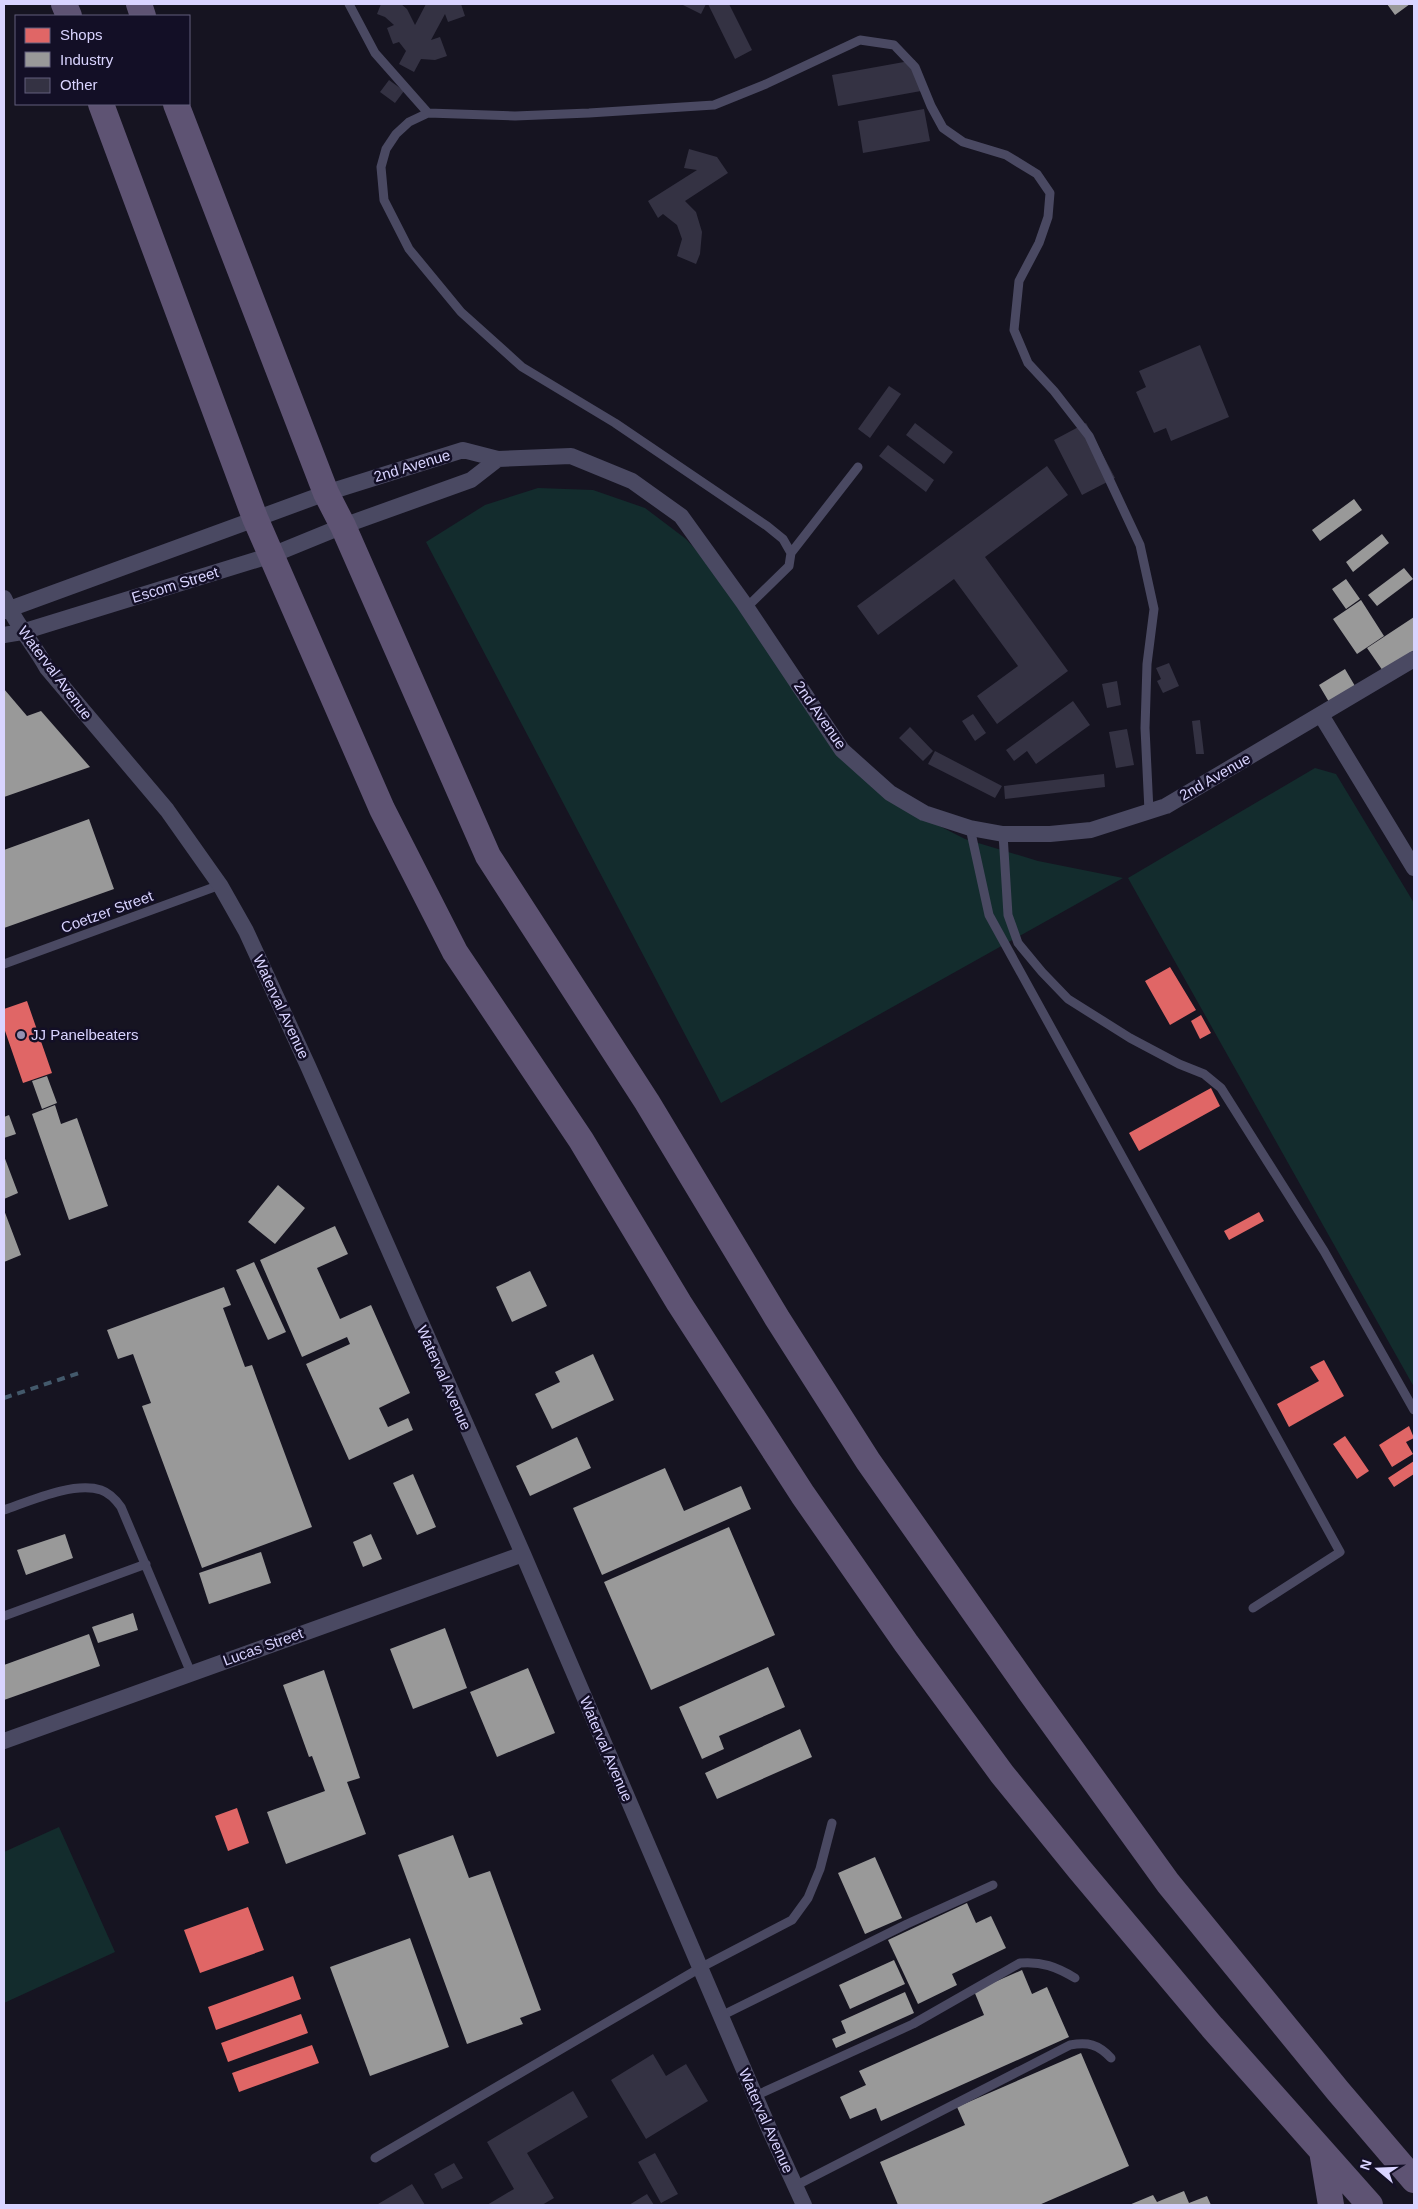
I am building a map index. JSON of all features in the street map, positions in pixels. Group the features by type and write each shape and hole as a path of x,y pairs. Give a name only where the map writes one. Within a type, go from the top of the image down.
{"main road":[{"path":"101,105 255,518 382,809 455,952 581,1140 679,1303 803,1495 906,1643 1002,1774 1212,2027 1370,2205"},
{"path":"176,105 326,493 343,526 488,856 647,1102 772,1310 868,1462 1030,1693 1168,1883 1332,2084 1412,2177"},
{"path":"1322,2151 1331,2205"}],"street":[{"name":"2nd Avenue","path":"326,493 463,450 498,459 533,456 571,456 632,482 681,516 746,607 842,750 890,792 924,813 970,828 1003,834 1050,834 1091,830 1166,806 1414,659"},
{"name":"2nd Avenue","path":"343,526 471,480 498,459"},
{"path":"5,606 326,493"},
{"name":"Escom Street","path":"4,635 22,632 272,555 343,526"},
{"name":"Waterval Avenue","path":"5,606 22,632 34,644 55,678 167,810 220,884 246,931 308,1066 523,1554 755,2096 804,2205"},
{"path":"1321,715 1414,868"},
{"name":"Lucas Street","path":"4,1741 523,1554"}],"lane":[{"path":"349,4 375,54 428,113"},
{"path":"791,553 784,539 767,526 615,423 522,366 461,312 409,249 384,200 381,167 386,149 396,134 409,122 428,113 516,116 589,114 714,105 766,84 860,40 894,45 915,66 931,106 943,128 963,142 1006,155 1037,174 1050,193 1048,217 1039,243 1019,281 1014,330 1028,363 1054,391 1089,436 1140,545 1154,609 1147,664 1145,728 1149,811"},
{"path":"746,607 789,566 791,553 858,466"},
{"path":"970,828 988,915 1340,1552 1254,1608"},
{"path":"1003,834 1008,914 1018,943 1068,999 1130,1038 1178,1064 1204,1074 1221,1088 1324,1251 1414,1410"},
{"name":"Coetzer Street","path":"4,964 220,884"},
{"path":"4,1510 62,1492 84,1488 101,1490 113,1498 121,1507 192,1673"},
{"path":"4,1616 146,1564"},
{"path":"374,2158 700,1968 792,1920 808,1898 820,1869 832,1823"},
{"path":"721,2016 907,1924 993,1885"},
{"path":"755,2096 913,2024 1020,1963 1034,1962 1045,1964 1059,1968 1075,1978"},
{"path":"795,2186 1070,2045 1093,2044 1101,2048 1111,2058"}],"green space":[{"path":"538,488 593,490 645,508 686,539 717,573 864,774 906,809 965,839 1038,861 1123,878 721,1103 426,542 485,505"},
{"path":"1315,768 1336,774 1414,903 1414,1387 1128,878"},
{"path":"59,1827 115,1952 4,2003 4,1852"}],"building: Shops":[{"path":"1170,967 1196,1010 1170,1025 1145,981"},
{"path":"27,1001 52,1073 23,1083 4,1028 4,1009"},
{"path":"1201,1015 1211,1033 1200,1039 1191,1021"},
{"path":"1211,1088 1220,1106 1139,1151 1129,1133"},
{"path":"1259,1212 1264,1221 1229,1240 1224,1231"},
{"path":"1324,1360 1344,1396 1289,1427 1277,1404 1319,1381 1310,1367"},
{"path":"1409,1426 1414,1438 1406,1442 1413,1454 1392,1467 1379,1445"},
{"path":"1345,1436 1369,1471 1357,1479 1333,1444"},
{"path":"1414,1461 1414,1474 1394,1487 1388,1478"},
{"path":"237,1808 249,1843 228,1851 215,1816"},
{"path":"248,1907 264,1950 200,1973 184,1930"},
{"path":"293,1976 301,1999 216,2030 208,2007"},
{"path":"301,2014 308,2033 228,2062 221,2043"},
{"path":"312,2045 319,2063 239,2092 232,2073"}],"building: Industry":[{"path":"1387,4 1410,4 1395,15"},
{"path":"1354,499 1362,510 1320,541 1312,530"},
{"path":"1382,534 1389,543 1353,572 1346,562"},
{"path":"1404,568 1413,579 1377,606 1368,595"},
{"path":"1346,579 1360,599 1346,609 1332,589"},
{"path":"1361,600 1384,636 1357,654 1333,619"},
{"path":"1414,617 1414,650 1383,671 1367,648"},
{"path":"1345,669 1355,686 1329,702 1319,685"},
{"path":"4,689 27,716 41,711 90,767 4,797"},
{"path":"89,819 114,889 4,928 4,850"},
{"path":"47,1076 57,1103 42,1109 32,1081"},
{"path":"55,1105 61,1124 77,1118 108,1206 69,1220 32,1114"},
{"path":"9,1115 16,1134 4,1138 4,1117"},
{"path":"4,1156 18,1193 4,1199"},
{"path":"278,1185 305,1208 275,1244 248,1222"},
{"path":"4,1210 21,1255 4,1262"},
{"path":"335,1226 348,1254 317,1268 340,1319 371,1305 410,1393 379,1408 388,1427 408,1418 413,1430 349,1460 306,1364 350,1344 347,1337 302,1357 260,1260"},
{"path":"254,1262 286,1332 268,1340 236,1270"},
{"path":"530,1271 547,1306 512,1322 496,1287"},
{"path":"224,1287 231,1305 223,1308 245,1367 252,1365 312,1527 202,1568 142,1406 151,1403 133,1354 118,1359 107,1330"},
{"path":"593,1354 614,1400 552,1429 535,1394 560,1382 555,1372"},
{"path":"577,1437 591,1468 530,1496 516,1466"},
{"path":"665,1468 684,1511 741,1486 751,1509 602,1575 573,1508"},
{"path":"413,1474 436,1527 417,1535 393,1483"},
{"path":"729,1527 775,1635 651,1690 604,1582"},
{"path":"65,1534 73,1558 26,1575 17,1550"},
{"path":"371,1534 382,1559 363,1567 353,1542"},
{"path":"261,1552 271,1583 209,1604 199,1573"},
{"path":"133,1613 138,1630 98,1643 92,1627"},
{"path":"445,1628 467,1688 413,1709 390,1649"},
{"path":"89,1634 100,1666 4,1700 4,1665"},
{"path":"768,1667 785,1707 719,1736 724,1749 702,1759 679,1707"},
{"path":"528,1668 555,1733 497,1757 470,1692"},
{"path":"324,1670 360,1778 347,1782 366,1834 286,1864 267,1812 325,1791 312,1756 309,1757 283,1685"},
{"path":"800,1729 812,1757 717,1799 705,1773"},
{"path":"453,1835 469,1878 490,1871 541,2010 520,2018 523,2024 467,2044 398,1855"},
{"path":"875,1857 902,1918 865,1934 838,1873"},
{"path":"967,1903 976,1923 991,1916 1006,1948 952,1974 957,1985 918,2004 888,1940"},
{"path":"410,1938 449,2047 370,2076 330,1967"},
{"path":"894,1960 905,1984 850,2009 839,1985"},
{"path":"1022,1970 1032,1994 1047,1987 1069,2037 881,2121 876,2108 850,2119 840,2097 866,2085 859,2071 984,2015 974,1991"},
{"path":"905,1992 914,2013 836,2048 832,2039 846,2033 841,2021"},
{"path":"1081,2053 1129,2166 1039,2205 898,2205 880,2162 965,2125 957,2107"},
{"path":"1184,2191 1189,2203 1207,2196 1211,2205 1129,2205 1153,2195 1157,2202"}],"building: Other":[{"path":"381,4 401,4 407,9 415,25 426,4 461,4 465,16 448,22 445,14 431,40 440,37 447,56 435,60 421,59 414,72 399,64 406,51 399,42 393,44 387,28 394,25 385,17 377,14"},
{"path":"684,4 706,4 701,14"},
{"path":"708,4 729,4 752,50 735,59"},
{"path":"915,60 921,91 838,106 832,75"},
{"path":"389,80 404,91 395,103 380,92"},
{"path":"924,109 930,141 863,153 858,121"},
{"path":"689,149 717,157 728,173 685,201 696,212 702,232 700,254 696,264 677,256 682,239 677,225 663,214 658,218 648,201 697,170 684,168"},
{"path":"1200,345 1229,417 1171,441 1166,428 1154,433 1136,392 1146,387 1139,371"},
{"path":"889,386 901,394 870,438 858,429"},
{"path":"915,423 953,452 944,464 906,435"},
{"path":"1086,423 1115,478 1082,495 1054,440"},
{"path":"888,445 934,480 926,492 879,456"},
{"path":"1047,466 1068,495 985,557 1068,671 997,724 977,696 1018,666 954,579 878,635 857,606"},
{"path":"1169,663 1179,686 1163,693 1157,681 1161,679 1156,668"},
{"path":"1117,681 1121,705 1107,708 1102,684"},
{"path":"1073,701 1090,725 1036,764 1027,751 1014,761 1006,750"},
{"path":"973,714 986,733 975,741 962,721"},
{"path":"1200,720 1204,754 1196,754 1192,721"},
{"path":"910,727 933,751 923,761 899,738"},
{"path":"1127,729 1134,765 1116,768 1109,732"},
{"path":"935,751 1002,786 995,798 928,764"},
{"path":"1104,774 1105,787 1005,799 1004,786"},
{"path":"653,2054 666,2076 686,2064 708,2101 646,2139 611,2080"},
{"path":"573,2091 588,2117 527,2153 554,2198 542,2205 487,2205 514,2189 487,2142"},
{"path":"655,2153 678,2194 661,2203 638,2162"},
{"path":"454,2163 463,2178 442,2189 434,2174"},
{"path":"412,2184 425,2205 378,2204"},
{"path":"647,2194 654,2205 629,2205"}],"railway":[{"path":"4,1398 82,1372"}],"place":[{"name":"JJ Panelbeaters","path":"21,1035"}]}
